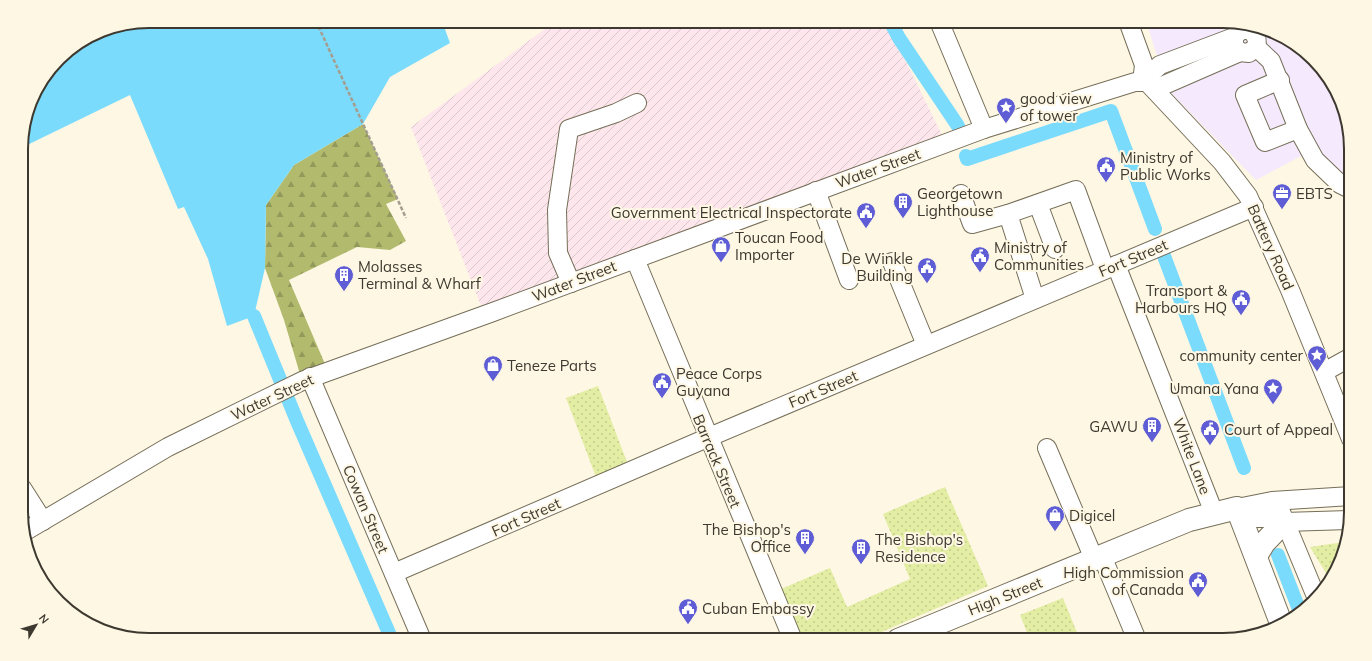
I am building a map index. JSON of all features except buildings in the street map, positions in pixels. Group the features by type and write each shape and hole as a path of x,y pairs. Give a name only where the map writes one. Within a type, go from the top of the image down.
{"main road":[{"path":"1229,513 1256,556 1280,619"},
{"name":"High Street","path":"915,633 1189,520 1229,513"},
{"path":"1256,556 1264,543 1284,522"}],"street":[{"path":"942,28 984,130"},
{"path":"1131,28 1144,65 1148,84"},
{"path":"1148,84 1149,75 1160,65 1247,39 1271,60 1298,130 1315,160 1325,172 1344,186"},
{"path":"1280,80 1245,95 1265,142 1298,130"},
{"name":"Water Street","path":"29,529 168,447 306,379 572,283 816,191 984,130 1066,103 1148,84"},
{"name":"Battery Road","path":"1148,84 1231,173 1254,207 1344,422"},
{"path":"572,283 558,253 557,210 569,129 616,113 637,103"},
{"name":"White Lane","path":"1038,204 1076,190 1111,267 1229,513"},
{"path":"816,191 849,280"},
{"path":"961,194 972,224 1038,204 1055,249"},
{"name":"Fort Street","path":"394,573 926,345 1254,207"},
{"path":"1008,214 1035,299"},
{"name":"Barrack Street","path":"635,259 789,633"},
{"path":"892,262 926,345"},
{"path":"1324,372 1344,361"},
{"name":"Cowan Street","path":"306,379 394,573 419,633"},
{"path":"1047,448 1134,633"},
{"name":"High Street","path":"1229,513 1277,500 1344,496"},
{"path":"28,497 44,521"},
{"path":"1277,500 1284,522 1315,590"},
{"name":"High Street","path":"1229,513 1268,518 1284,522 1344,520"}],"path":[{"path":"319,28 406,218"}],"shaded area":[{"path":"546,28 889,28 944,139 481,306 411,127"},
{"path":"1148,28 1239,29 1269,37 1284,44 1309,63 1328,88 1335,103 1343,133 1344,196 1301,156 1256,180 1168,90"}],"green space":[{"path":"363,124 398,199 386,204 406,241 390,250 357,247 289,280 328,371 302,381 284,320 265,268 266,205 294,165"},
{"path":"598,386 627,462 596,477 566,398"},
{"path":"945,487 988,586 879,633 800,633 781,589 830,568 847,607 910,579 883,514"},
{"path":"1340,543 1335,558 1327,574 1310,547"},
{"path":"1063,598 1077,633 1027,633 1020,615"}],"water":[{"path":"149,28 445,28 450,43 390,77 363,124 294,165 266,205 265,268 254,316 227,326 208,259 184,207 178,209 130,95 28,145 32,118 37,103 44,88 63,63 95,40 125,30"}],"waterway":[{"path":"894,28 958,126"},
{"path":"966,156 967,159 1111,111 1155,229"},
{"path":"1164,256 1244,468"},
{"path":"254,316 297,421 389,633"},
{"path":"1278,555 1298,607"}],"place":[{"name":"good view of tower","path":"1006,124"},
{"name":"Ministry of Public Works","path":"1106,183"},
{"name":"EBTS","path":"1282,210"},
{"name":"Georgetown Lighthouse","path":"903,219"},
{"name":"Government Electrical Inspectorate","path":"866,229"},
{"name":"Toucan Food Importer","path":"721,263"},
{"name":"Ministry of Communities","path":"980,273"},
{"name":"De Winkle Building","path":"927,284"},
{"name":"Molasses Terminal & Wharf","path":"344,292"},
{"name":"Transport & Harbours HQ","path":"1241,316"},
{"name":"community center","path":"1317,372"},
{"name":"Teneze Parts","path":"493,382"},
{"name":"Peace Corps Guyana","path":"662,399"},
{"name":"Umana Yana","path":"1273,405"},
{"name":"GAWU","path":"1152,443"},
{"name":"Court of Appeal","path":"1210,446"},
{"name":"Digicel","path":"1055,532"},
{"name":"The Bishop's Office","path":"805,555"},
{"name":"The Bishop's Residence","path":"861,565"},
{"name":"High Commission of Canada","path":"1198,598"},
{"name":"Cuban Embassy","path":"688,625"}]}
